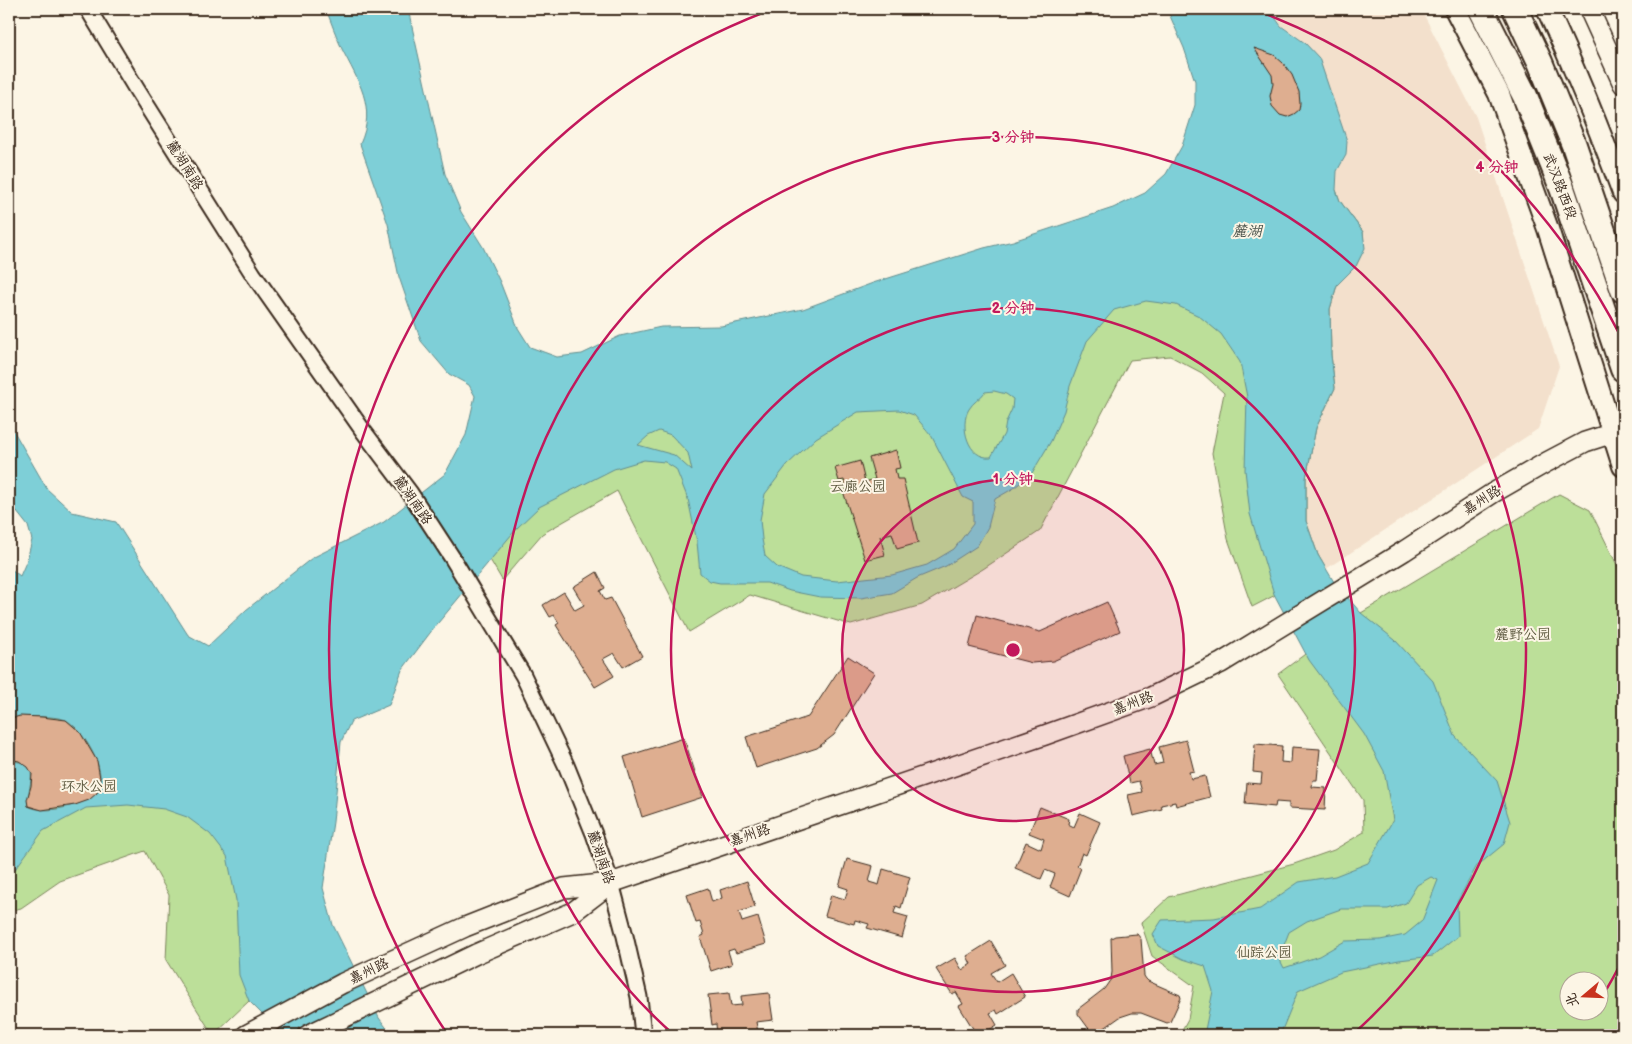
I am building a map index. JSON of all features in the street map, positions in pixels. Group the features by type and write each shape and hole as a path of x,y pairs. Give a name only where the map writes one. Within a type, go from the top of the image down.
{"highway":[{"path":"1467,9 1525,96"},
{"name":"武汉路西段","path":"1481,9 1525,96 1562,188 1623,369"},
{"name":"武汉路西段","path":"1515,9 1540,62 1574,145 1623,290"}],"main road":[{"path":"1455,9 1502,103 1548,229 1623,466"},
{"path":"1547,9 1598,125 1623,193"}],"street":[{"name":"麓湖南路","path":"88,9 253,274 364,432 410,493 453,558 523,675 566,765 594,834 611,883 639,998 643,1035"},
{"path":"1589,9 1623,84"},
{"name":"嘉州路","path":"246,1035 343,982 465,928 564,888 611,883 1151,697 1222,663 1371,572 1493,493 1547,462 1585,442 1613,433"},
{"name":"嘉州路","path":"308,1035 476,954 573,912 611,883"}],"shaded area":[{"path":"1269,9 1421,9 1476,117 1559,366 1538,429 1326,569 1318,555 1306,521 1306,478 1316,428 1335,388 1331,355 1330,309 1337,285 1356,266 1363,232 1340,201 1336,190 1337,171 1346,155 1347,141 1340,124 1305,43 1281,25"}],"green space":[{"name":"云廊公园","path":"1336,190 1340,201 1363,232 1364,248 1356,266 1337,285 1330,309 1331,355 1335,388 1316,428 1306,478 1306,521 1318,555 1326,569 1252,607 1228,539 1212,453 1224,393 1202,373 1170,356 1130,360 1040,531 983,569 922,605 851,625 750,595 689,632 617,491 542,534 502,580 456,502"},
{"path":"1559,494 1590,510 1621,573 1623,582 1623,1035 1179,1035 1188,1019 1194,986 1152,956 1141,923 1169,897 1294,864 1334,850 1364,832 1363,800 1278,674 1361,613"},
{"name":"环水公园","path":"22,682 263,869 249,1001 213,1035 166,960 169,895 145,851 60,881 21,908 9,911 9,689"}],"water":[{"name":"麓湖","path":"326,9 408,9 445,174 461,212 483,247 500,282 518,328 530,347 557,357 582,354 620,336 661,327 721,326 803,309 873,283 984,248 1013,241 1113,208 1145,193 1166,174 1182,146 1195,105 1195,81 1184,48 1167,9 1269,9 1281,26 1305,43 1319,58 1347,141 1346,155 1337,171 1336,190 1340,201 1363,232 1365,248 1356,266 1337,285 1330,309 1331,355 1335,388 1316,428 1306,478 1306,521 1318,555 1334,582 1361,613 1395,640 1433,681 1455,736 1497,781 1510,822 1504,844 1477,866 1457,902 1458,936 1433,956 1399,960 1341,972 1298,991 1280,1035 1204,1035 1213,991 1205,966 1183,959 1158,946 1153,934 1162,920 1214,918 1260,909 1299,882 1335,876 1368,863 1393,820 1384,771 1364,734 1309,660 1274,594 1250,514 1245,470 1247,397 1240,362 1221,334 1199,316 1176,305 1146,301 1114,310 1087,341 1070,386 1064,411 1051,441 1032,473 1014,488 995,499 988,527 977,546 946,566 917,578 892,593 861,598 820,597 790,591 767,583 720,583 710,581 700,573 697,542 688,499 676,469 665,462 644,460 614,469 539,507 517,528 433,629 402,670 389,705 351,721 341,742 333,822 323,888 333,925 379,1018 392,1035 274,1035 263,1015 249,1001 239,975 236,900 227,856 210,834 187,817 164,809 128,805 86,808 43,831 13,872 9,872 9,806 13,799 9,790 9,762 20,762 27,765 30,770 28,806 36,809 64,808 82,802 97,793 100,778 94,754 84,737 66,720 38,716 9,719 9,561 11,569 20,576 27,560 32,540 28,526 9,502 9,423 47,489 72,512 116,522 188,635 208,646 246,610 312,558 384,522 445,474 466,435 475,396 469,385 449,374 421,341 399,277 388,224 360,144 367,118 363,95","holes":["994,391 1006,394 1013,399 1012,409 1006,422 1004,434 991,457 976,453 971,447 965,424 966,416 972,404 985,392","899,410 914,415 931,435 963,497 973,502 973,524 954,549 927,565 892,575 837,581 801,577 777,567 765,556 762,539 760,520 765,494 787,465 816,438 858,412","659,431 671,435 688,453 692,471 674,455 638,445 648,436","1431,877 1438,880 1422,921 1405,935 1380,940 1345,941 1319,956 1284,968 1279,958 1289,932 1307,921 1341,909 1388,909 1406,903 1417,885"]}],"building":[{"path":"1254,48 1274,55 1292,75 1299,92 1300,104 1299,110 1294,114 1287,117 1280,115 1272,106 1270,96 1273,84 1272,75"},
{"path":"896,450 900,468 895,469 897,479 903,479 918,543 897,549 892,533 880,536 885,555 865,560 843,491 847,489 844,480 839,481 835,468 860,461 865,482 875,479 869,458"},
{"path":"597,572 605,588 600,591 605,600 611,598 642,656 623,667 614,653 603,659 614,676 595,687 556,625 559,623 554,615 550,617 543,605 564,592 575,610 584,605 573,587"},
{"path":"1107,602 1120,631 1053,661 1032,663 969,647 977,615 1040,632"},
{"path":"848,656 874,673 834,735 817,748 756,768 746,737 808,717"},
{"path":"20,716 66,720 80,732 97,761 100,778 97,793 89,800 75,805 42,810 28,806 27,800 32,774 28,767 19,761 9,759 9,719"},
{"path":"684,738 703,797 642,817 624,757"},
{"path":"1186,740 1194,771 1189,772 1191,779 1205,776 1210,797 1176,806 1175,802 1161,805 1162,809 1133,816 1128,795 1142,792 1139,781 1130,783 1123,756 1150,749 1154,765 1163,763 1159,747"},
{"path":"1255,744 1282,746 1281,762 1291,763 1292,747 1320,749 1317,780 1313,780 1312,787 1326,788 1325,810 1289,808 1289,803 1276,802 1275,807 1245,804 1247,783 1261,784 1262,773 1253,772"},
{"path":"1040,807 1069,819 1068,824 1074,827 1080,813 1100,822 1086,855 1082,853 1077,866 1081,868 1070,896 1050,887 1055,874 1045,870 1041,879 1015,868 1026,842 1041,849 1044,839 1029,833"},
{"path":"847,859 873,866 869,882 879,885 883,869 910,877 901,908 896,906 894,913 908,917 902,938 867,928 869,924 855,920 854,924 825,916 831,895 845,899 848,889 839,886"},
{"path":"747,881 755,907 739,912 742,922 758,917 766,944 736,953 734,949 728,951 732,964 711,971 700,937 704,935 700,922 696,923 687,895 708,888 712,902 722,898 720,890"},
{"path":"1137,934 1141,939 1144,976 1146,979 1180,995 1181,998 1170,1022 1167,1023 1141,1013 1132,1013 1120,1017 1096,1034 1092,1033 1078,1014 1078,1009 1104,989 1111,979 1111,938"},
{"path":"991,941 1005,965 991,973 997,982 1011,973 1025,997 998,1014 996,1010 990,1013 997,1025 981,1035 977,1035 959,1006 963,1004 956,992 952,994 936,969 955,958 962,970 971,964 967,956"},
{"path":"729,993 731,1006 742,1005 741,996 769,993 773,1020 756,1022 758,1032 774,1030 774,1035 717,1035 716,1024 712,1025 708,995"}],"park label":[{"name":"麓野公园","path":"1523,634"},
{"name":"仙踪公园","path":"1264,952"}]}
